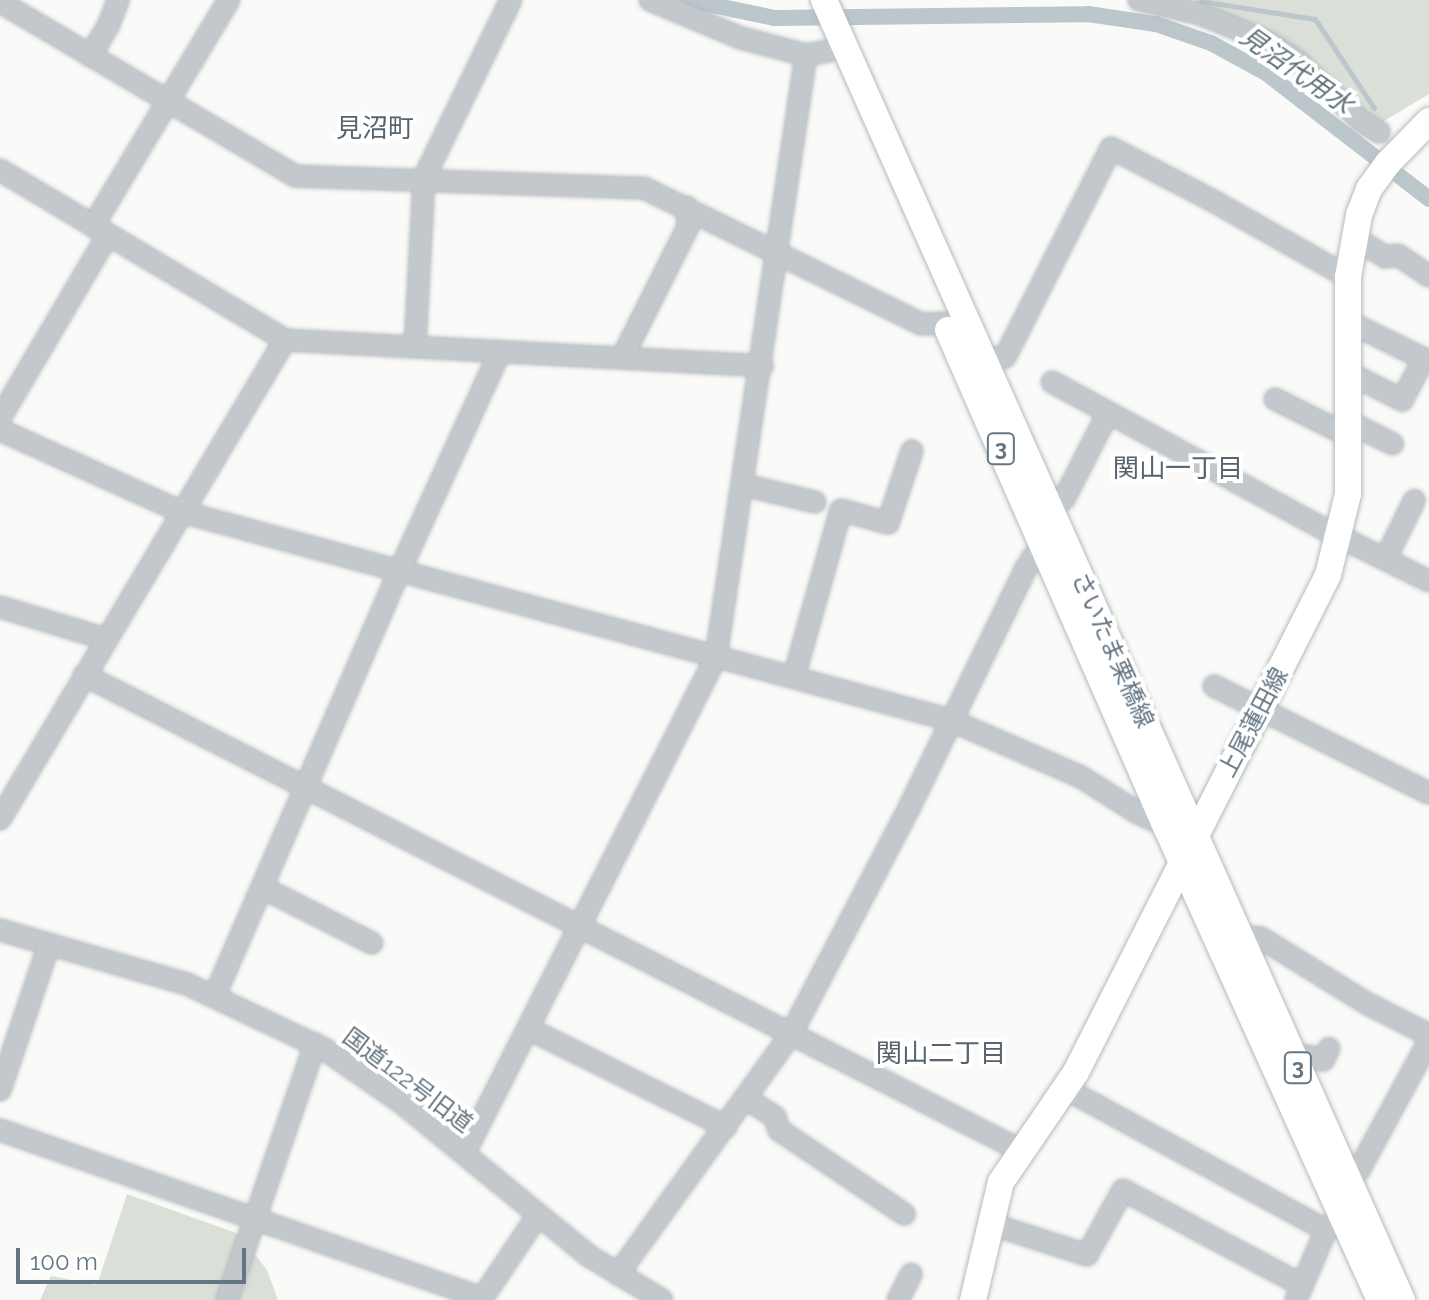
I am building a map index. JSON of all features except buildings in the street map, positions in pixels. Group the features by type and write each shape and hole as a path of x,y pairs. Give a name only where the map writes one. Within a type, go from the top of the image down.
{"main road":[{"name":"さいたま栗橋線","path":"805,0 945,323 973,362 1045,549 1182,860 1334,1223 1380,1300"},
{"name":"さいたま栗橋線","path":"824,0 824,44 973,362 1050,511 1402,1300"},
{"name":"上尾蓮田線","path":"973,1300 1001,1182 1020,1150 1066,1089 1322,589 1340,536 1348,494 1348,277 1355,238 1364,202 1374,182 1429,121"}],"street":[{"path":"90,56 118,0"},
{"path":"0,418 168,102 229,0"},
{"path":"415,346 424,178 511,0"},
{"path":"464,1154 716,657 777,252 824,44 741,38 650,0"},
{"path":"1139,0 1200,14 1266,41 1296,60 1362,122 1379,132"},
{"path":"0,2 295,176 424,178 644,188 921,324 945,323"},
{"path":"973,362 1005,357 1111,148 1348,277"},
{"path":"0,170 285,340 762,366"},
{"path":"622,358 688,227 687,207"},
{"path":"1355,238 1385,257 1398,255 1429,276"},
{"path":"1347,316 1427,357 1402,400 1347,372"},
{"path":"0,819 6,789 84,675 285,340"},
{"path":"215,995 400,570 500,352"},
{"path":"1052,382 1107,415 1429,581"},
{"path":"1275,399 1393,444"},
{"path":"1050,511 1064,499 1107,415"},
{"path":"0,430 182,512 950,720 1081,777 1166,827 1194,836"},
{"path":"794,677 841,510 888,523 912,451"},
{"path":"744,485 815,502"},
{"path":"1386,558 1414,501"},
{"path":"618,1274 791,1034 1025,570 1033,557 1045,549"},
{"path":"0,607 106,639"},
{"path":"84,675 1020,1150"},
{"path":"1214,686 1429,793"},
{"path":"263,888 372,943"},
{"name":"国道122号旧道","path":"0,930 153,972 215,995 315,1044 375,1082 538,1215 618,1274 662,1300"},
{"path":"1239,936 1261,938 1368,1004 1429,1035"},
{"path":"0,1090 49,944"},
{"path":"529,1029 726,1127"},
{"path":"1347,1180 1359,1170 1429,1041"},
{"path":"227,1300 315,1044"},
{"path":"1295,1062 1308,1056 1323,1060 1329,1048"},
{"path":"991,1224 1087,1255 1123,1190 1299,1292 1334,1223 1066,1089"},
{"path":"747,1099 775,1117 779,1130 904,1214"},
{"path":"0,1130 256,1217 482,1299 538,1215"},
{"path":"898,1300 911,1274"}],"shaded area":[{"path":"1195,0 1429,0 1429,94 1379,124 1198,8"},
{"path":"127,1194 239,1234 267,1270 278,1300 40,1300 51,1276 97,1285"}],"waterway":[{"name":"見沼代用水","path":"688,0 775,18 1088,14 1156,24 1211,43 1266,73 1429,199"},
{"path":"1201,1 1315,19 1374,108"}],"district":[{"name":"見沼町","path":"375,129"},
{"name":"関山一丁目","path":"1178,469"},
{"name":"関山二丁目","path":"941,1054"}]}
